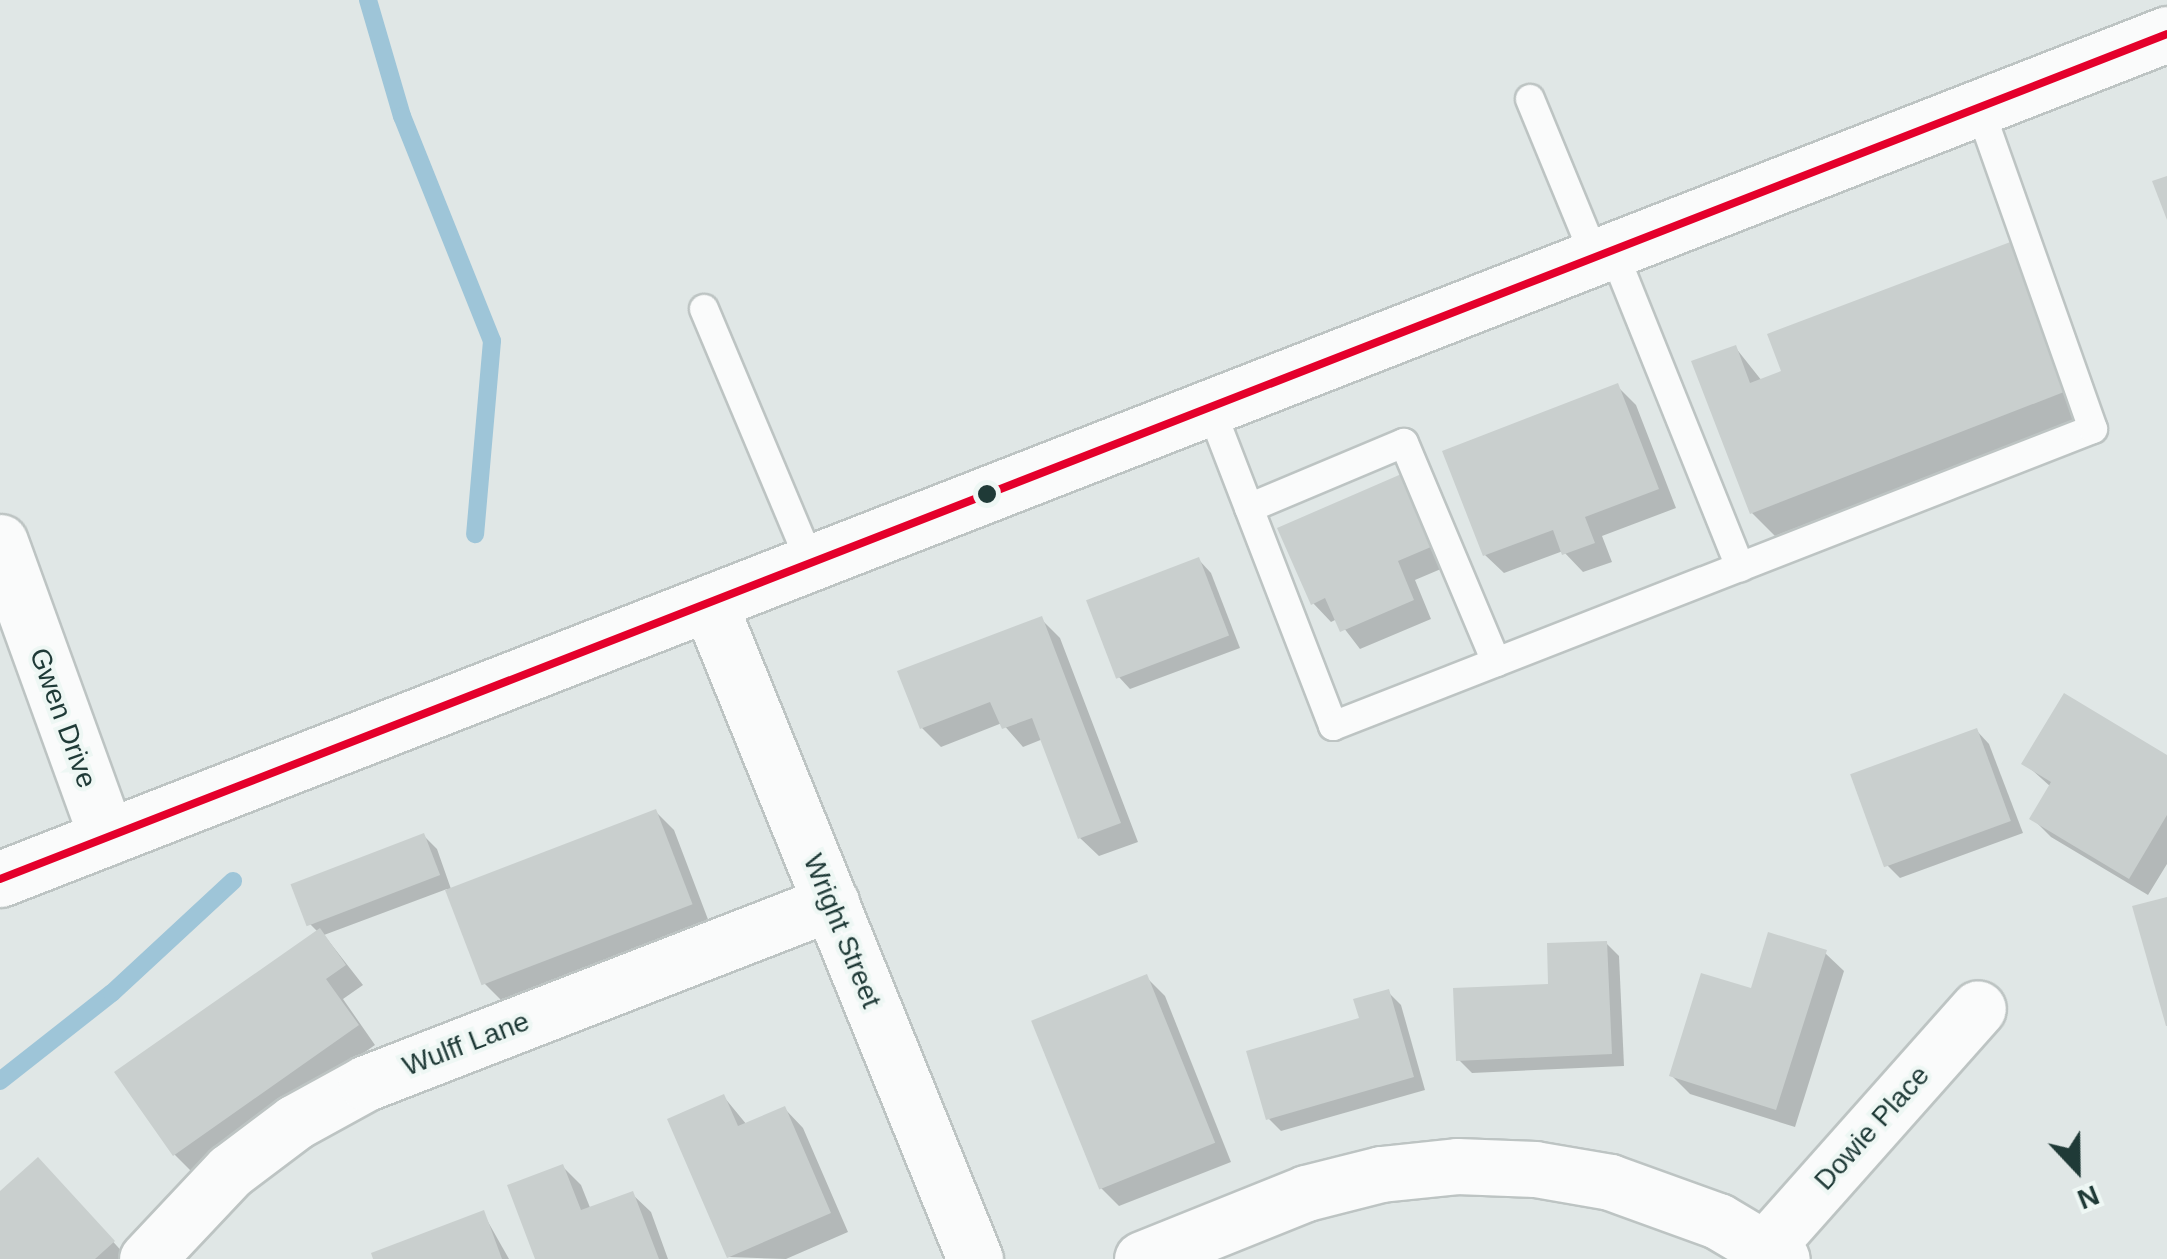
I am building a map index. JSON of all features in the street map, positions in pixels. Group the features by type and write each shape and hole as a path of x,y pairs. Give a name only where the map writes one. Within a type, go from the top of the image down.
{"street":[{"path":"0,878 2167,34"},
{"name":"Gwen Drive","path":"0,542 107,837"},
{"name":"Wright Street","path":"708,603 974,1259"},
{"name":"Wulff Lane","path":"147,1259 230,1170 295,1122 366,1083 831,903"},
{"name":"Dowie Place","path":"1774,1253 1978,1008"},
{"path":"1142,1259 1306,1193 1381,1174 1457,1166 1534,1169 1610,1182 1683,1206 1774,1253"}],"lane":[{"path":"1530,99 1604,254 1740,567"},
{"path":"1210,408 1333,726 2093,429 1980,108"},
{"path":"704,308 810,563"},
{"path":"1249,508 1404,443 1496,662"}],"building":[{"path":"2167,176 2167,220 2152,181"},
{"path":"2013,241 2069,390 1750,514 1691,361 1736,345 1750,383 1781,371 1767,334"},
{"path":"1618,383 1659,489 1585,517 1595,543 1562,555 1553,530 1483,556 1442,451"},
{"path":"1406,472 1438,544 1398,561 1414,600 1340,632 1325,598 1311,605 1277,528"},
{"path":"1199,557 1229,635 1116,679 1086,600"},
{"path":"1042,616 1121,823 1078,839 1032,718 1002,729 990,702 920,729 897,671"},
{"path":"2064,693 2167,755 2167,815 2129,879 2029,819 2051,782 2021,764"},
{"path":"1977,728 2011,821 1884,867 1850,774"},
{"path":"656,809 693,904 482,985 445,890"},
{"path":"424,833 440,875 307,926 290,884"},
{"path":"2167,897 2167,1026 2166,1026 2132,906"},
{"path":"320,928 346,965 326,979 359,1025 173,1156 114,1072"},
{"path":"1768,932 1827,950 1776,1110 1669,1076 1701,973 1751,988"},
{"path":"1607,941 1612,1054 1456,1061 1453,988 1548,984 1547,943"},
{"path":"1147,974 1215,1143 1099,1190 1031,1021"},
{"path":"1389,989 1414,1077 1266,1120 1246,1051 1359,1018 1353,999"},
{"path":"724,1094 738,1126 785,1106 831,1213 727,1258 667,1119"},
{"path":"38,1157 115,1241 95,1259 0,1259 0,1191"},
{"path":"563,1164 581,1210 633,1191 659,1259 535,1259 507,1185"},
{"path":"484,1210 502,1259 373,1259 371,1253"}],"waterway":[{"path":"368,0 402,116 492,341 475,534"},
{"path":"0,1081 112,993 233,881"}],"transit line":[{"path":"0,879 2167,34"}]}
